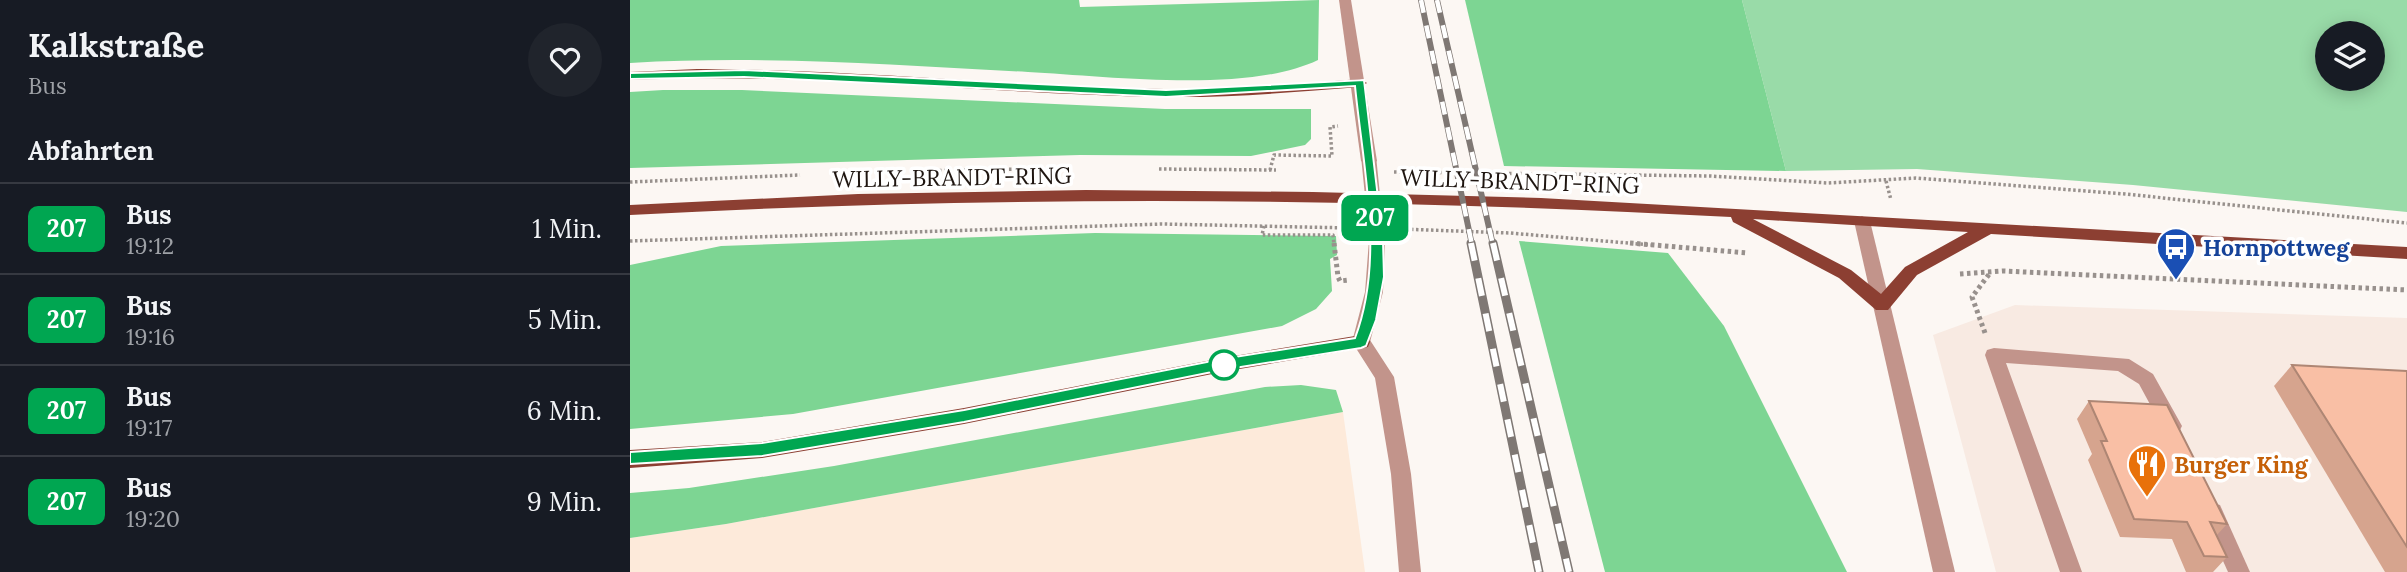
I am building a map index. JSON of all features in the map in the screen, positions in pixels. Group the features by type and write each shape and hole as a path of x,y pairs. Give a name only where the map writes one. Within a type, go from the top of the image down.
{"main road":[{"path":"630,76 744,74 1166,93 1360,83"},
{"name":"WILLY-BRANDT-RING","path":"630,210 914,198 1168,196 1545,203 2407,253"},
{"path":"1733,215 1845,274 1882,305 1911,271 1987,229"},
{"path":"630,459 762,450 964,416 1222,365 1361,342"}],"street":[{"path":"1345,0 1360,83 1377,240 1377,277 1369,320 1361,342 1384,377 1401,474 1410,572"},
{"path":"1862,221 1944,572"},
{"path":"2071,572 1994,355 2110,362 2135,370 2157,394 2180,445"},
{"path":"2204,495 2239,572"}],"path":[{"path":"1270,170 1275,155 1332,156 1330,127"},
{"path":"1886,181 1916,178 2125,194 2407,223"},
{"path":"630,241 1162,224 1360,228"},
{"path":"1264,226 1262,235 1333,235 1338,277"},
{"path":"1400,229 1510,233 1759,254"},
{"path":"1963,274 1990,272 2407,290"},
{"path":"1990,272 1972,297 1994,355"}],"shaded area":[{"path":"2015,305 2407,318 2407,572 1996,572 1933,335"},
{"path":"1343,412 1365,572 630,572 630,538 726,524"}],"green space":[{"path":"630,0 1079,0 1080,7 1319,0 1318,60 1254,77 1216,80 1136,79 829,62 730,60 630,63"},
{"path":"1465,0 1742,0 1786,171 1504,166"},
{"path":"1742,0 2407,0 2407,212 2133,185 1917,169 1786,171"},
{"path":"742,90 1165,109 1311,109 1311,139 1305,145 1251,156 1080,155 630,168 630,92"},
{"path":"1095,233 1336,236 1337,255 1330,259 1332,291 1316,309 1282,326 793,414 630,429 630,265 721,246"},
{"path":"1519,241 1668,253 1724,326 1847,572 1605,572"},
{"path":"1301,385 1336,390 1343,412 726,524 630,538 630,493 689,488 834,466 1265,387"}],"building":[{"path":"2292,365 2407,371 2407,547"},
{"path":"2089,401 2167,405 2227,524 2210,522 2227,557 2204,556 2187,522 2134,519 2101,441 2107,441"}],"railway":[{"path":"1421,0 1472,245"},
{"path":"1437,0 1493,245"},
{"path":"1471,243 1539,572"},
{"path":"1493,243 1569,572"}],"bus line":[{"name":"207","path":"630,76 744,74 841,77 1166,93 1360,83 1377,240 1377,277 1369,320 1361,342 1222,365 964,416 762,450 630,459"}],"place":[{"name":"Hornpottweg","path":"2176,281"},
{"name":"Burger King","path":"2147,498"}]}
